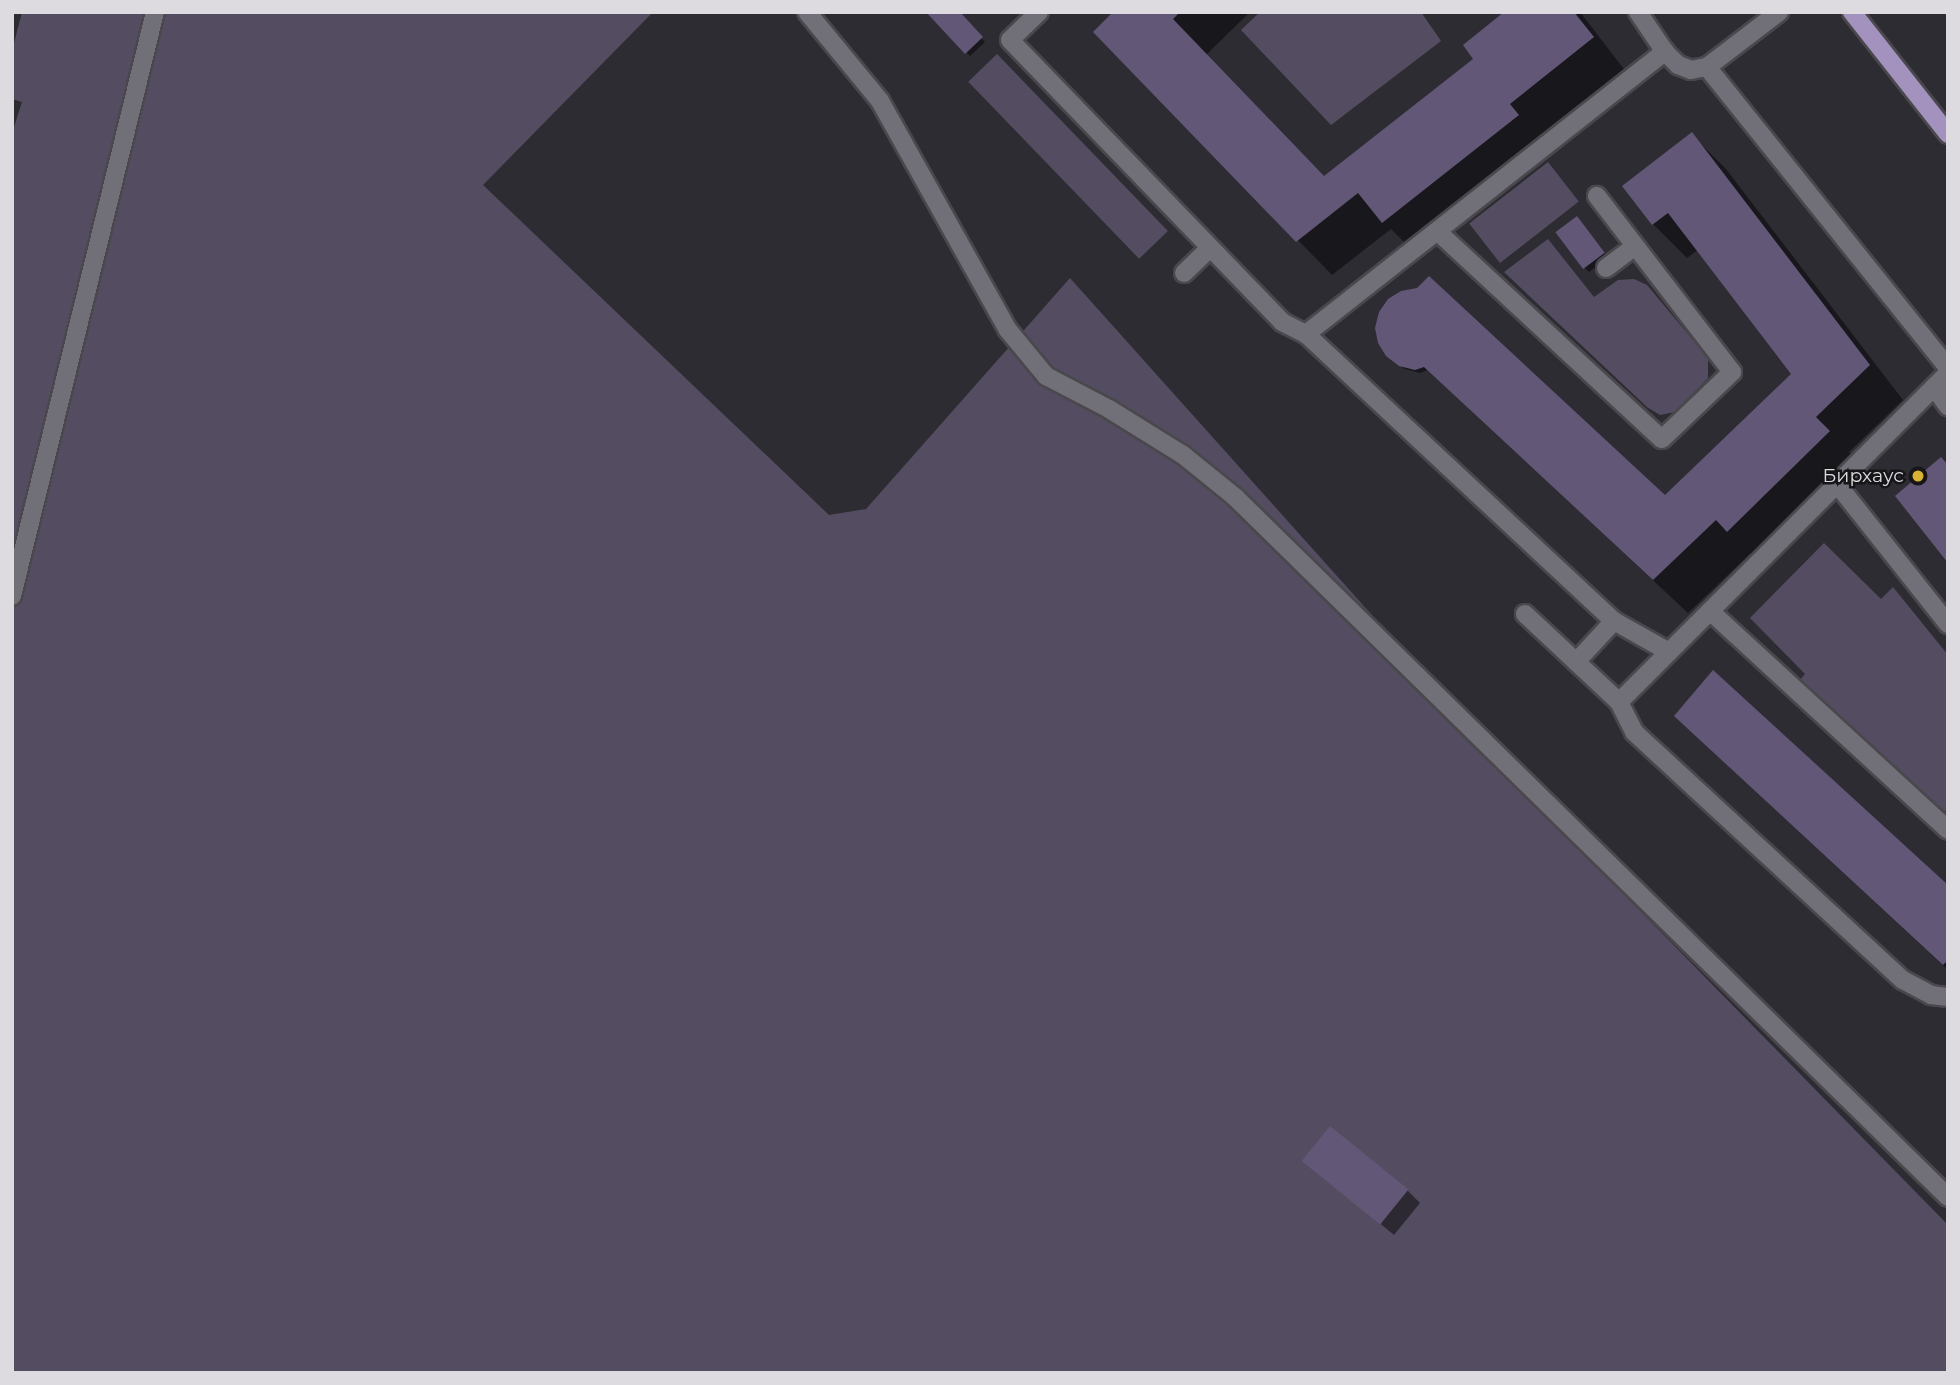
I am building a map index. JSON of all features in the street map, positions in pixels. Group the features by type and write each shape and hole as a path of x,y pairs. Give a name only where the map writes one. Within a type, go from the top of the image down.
{"main road":[{"path":"1852,12 1948,134"}],"lane":[{"path":"12,596 155,12"},
{"path":"807,12 880,101 1008,330 1046,376 1109,409 1172,449 1236,497 1948,1197"},
{"path":"1039,12 1010,40 1283,322 1306,334 1614,621 1669,652"},
{"path":"1637,12 1665,52 1678,65 1691,70 1707,67 1779,12"},
{"path":"1306,334 1665,52"},
{"path":"1619,702 1948,371 1707,67"},
{"path":"1437,231 1662,439 1732,372 1597,196"},
{"path":"1606,268 1635,246"},
{"path":"1184,273 1210,247"},
{"path":"1934,387 1948,406"},
{"path":"1837,484 1948,624"},
{"path":"1710,611 1948,830"},
{"path":"1525,614 1619,702 1634,732 1903,980 1931,995 1948,997"},
{"path":"1576,662 1614,621"}],"shaded area":[{"path":"22,12 653,12 483,185 829,515 866,509 1070,278 1603,873 1948,1225 1948,1373 12,1373 12,133 22,102 12,99 12,51"},
{"path":"1260,12 1421,12 1441,41 1331,125 1241,30"},
{"path":"997,54 1168,231 1139,259 968,82"},
{"path":"1548,162 1579,201 1500,263 1469,224"},
{"path":"1548,239 1594,297 1618,280 1634,279 1647,285 1708,358 1708,378 1675,412 1660,415 1647,407 1504,272"},
{"path":"1824,543 1881,599 1893,587 1948,655 1948,811 1934,810 1800,680 1805,674 1750,618"}],"building":[{"path":"926,12 960,12 983,37 965,54"},
{"path":"1113,12 1180,12 1173,19 1324,176 1473,59 1463,45 1504,12 1574,12 1594,37 1510,104 1519,115 1382,223 1358,193 1296,242 1093,32"},
{"path":"1692,132 1870,365 1816,417 1830,431 1727,532 1716,520 1653,580 1424,367 1415,370 1399,366 1386,356 1378,343 1375,328 1379,312 1388,299 1401,291 1417,288 1429,276 1665,495 1791,374 1668,213 1652,225 1622,186"},
{"path":"1577,216 1605,253 1583,269 1555,232"},
{"path":"1941,457 1948,465 1948,563 1895,496"},
{"path":"1713,670 1948,885 1948,960 1943,965 1674,716"},
{"path":"1330,1126 1408,1190 1380,1225 1302,1161"}],"place":[{"name":"Бирхаус","path":"1918,476"}]}
